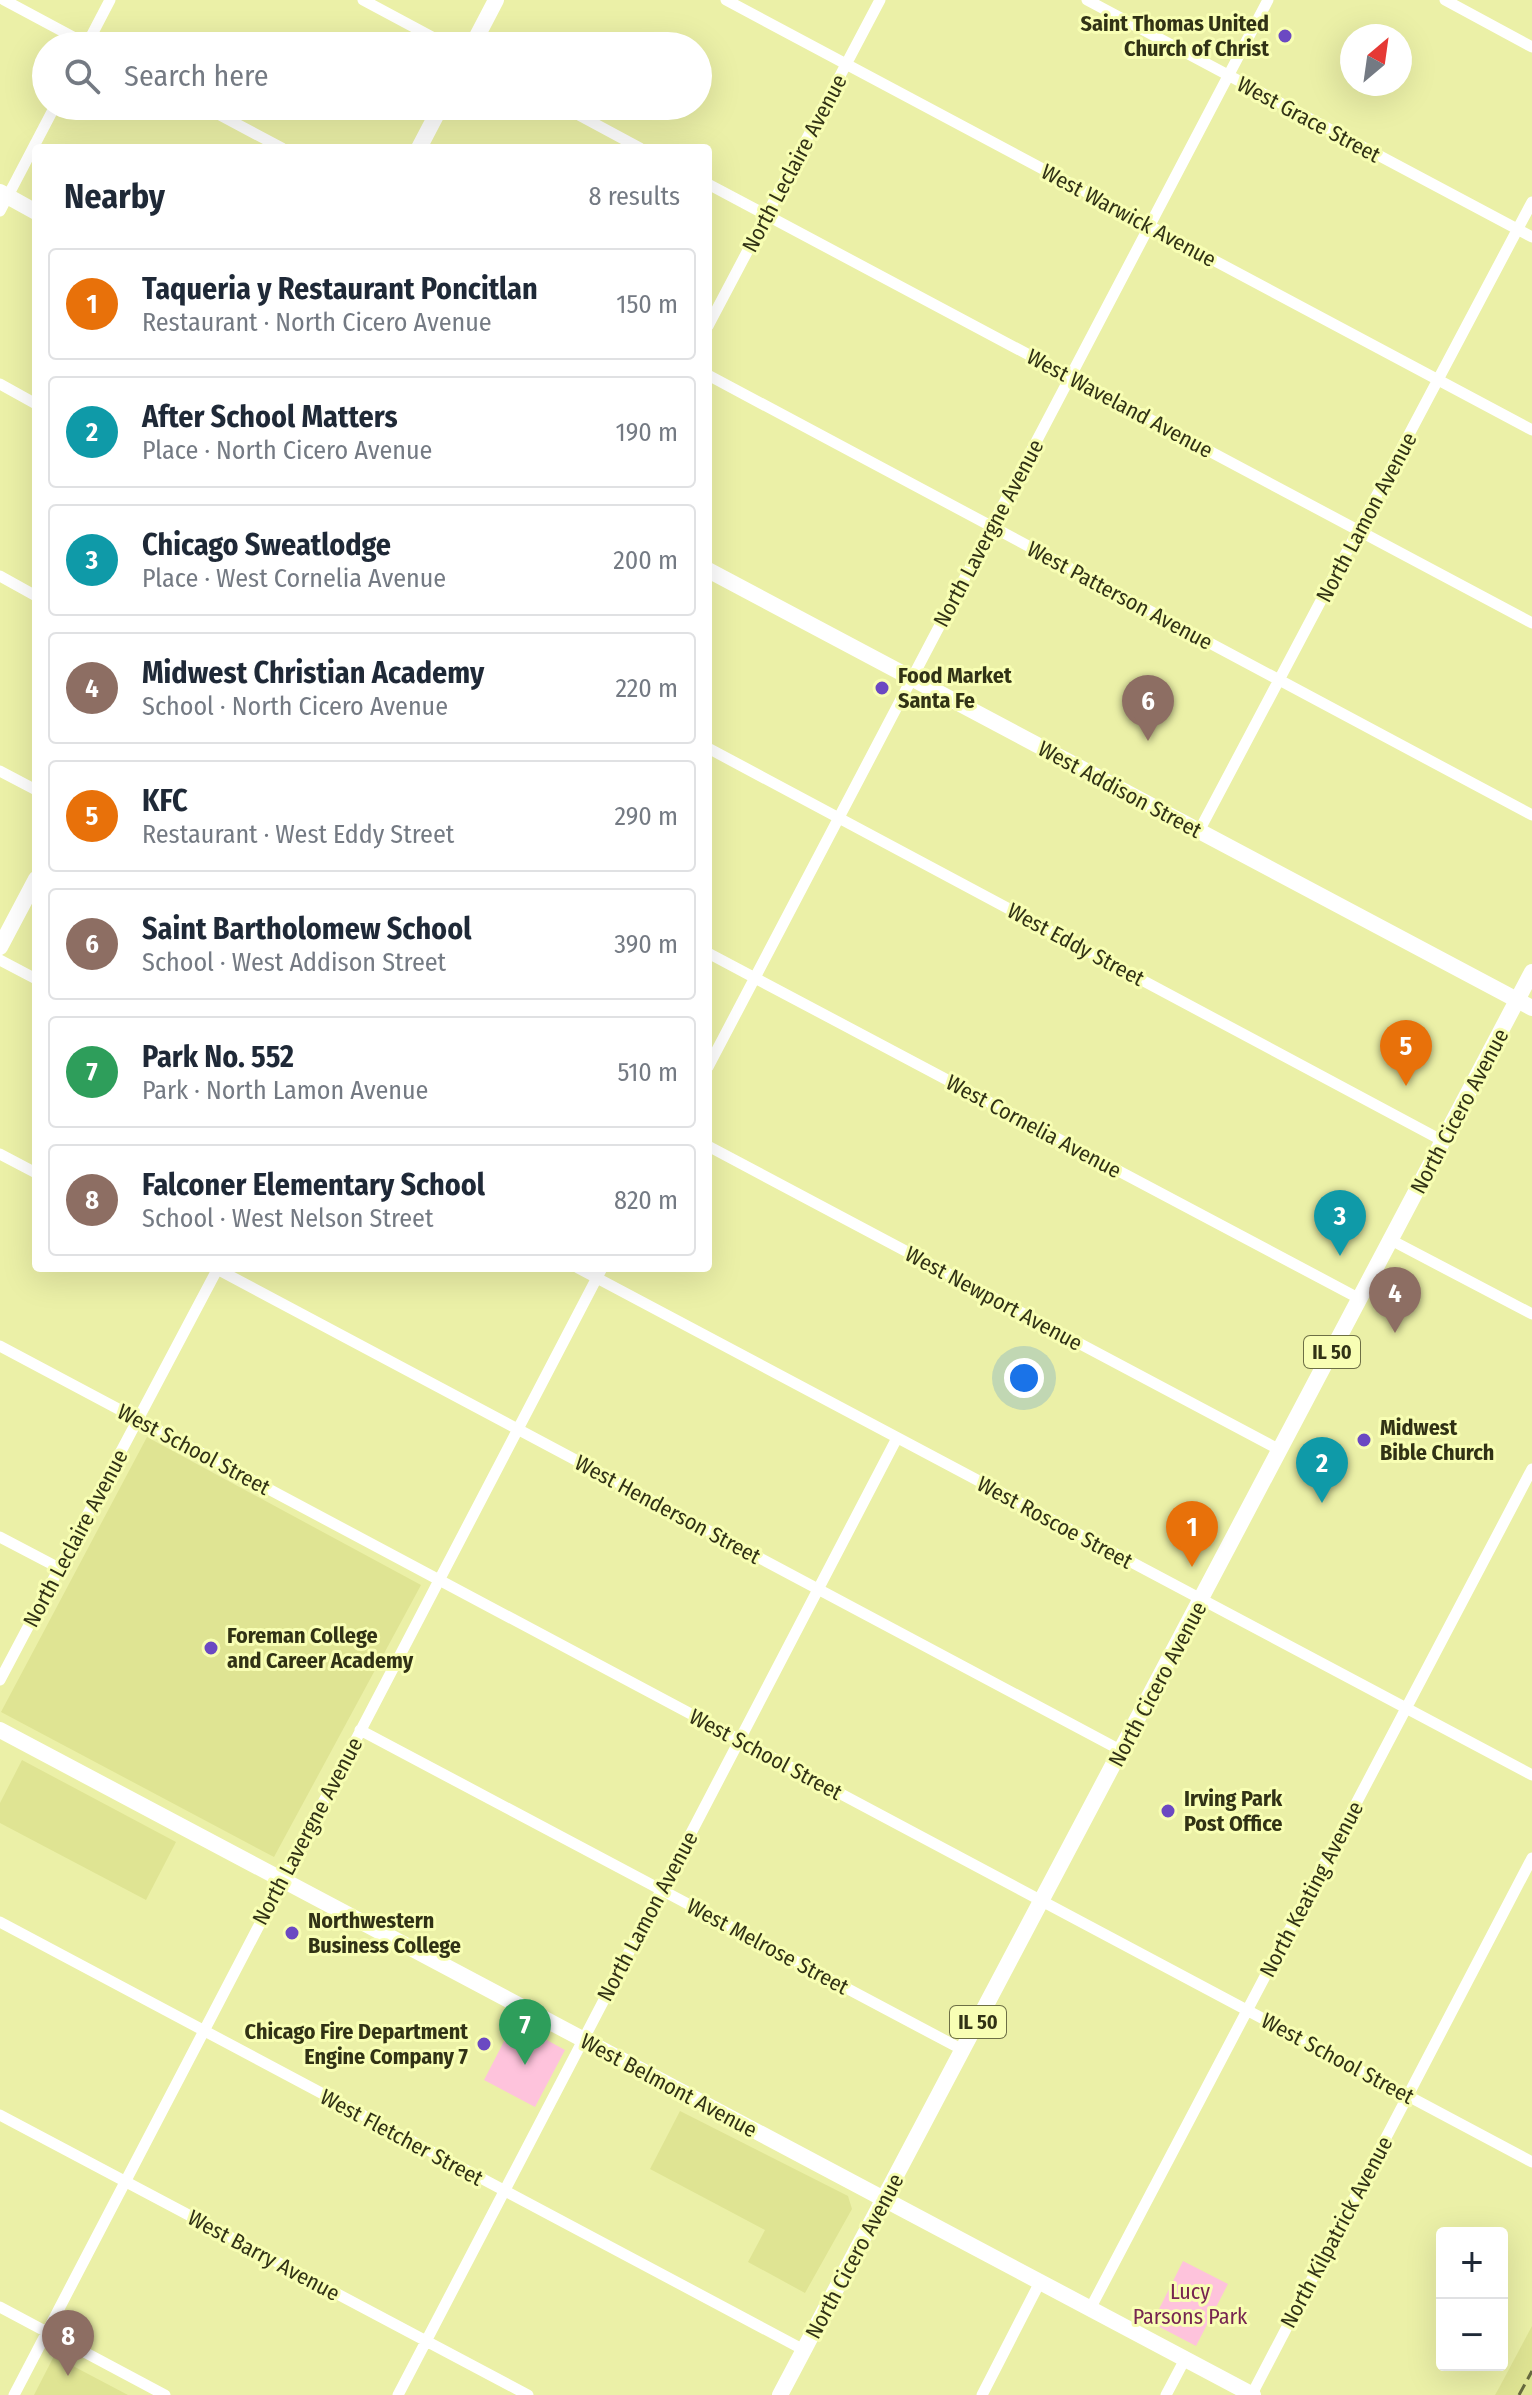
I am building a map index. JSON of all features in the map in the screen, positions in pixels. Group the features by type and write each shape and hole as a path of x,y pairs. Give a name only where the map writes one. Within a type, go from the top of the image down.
{"main road":[{"path":"479,32 496,0"},
{"path":"421,144 434,120"},
{"path":"3,200 32,211"},
{"name":"West Addison Street","path":"712,572 1524,1004"},
{"path":"0,947 32,887"},
{"name":"North Cicero Avenue","path":"780,2395 1443,1141 1524,1004 1532,972"},
{"name":"West Belmont Avenue","path":"0,1730 1252,2395"}],"street":[{"path":"4,0 64,32"},
{"path":"94,32 110,0"},
{"path":"363,0 423,32"},
{"name":"West Warwick Avenue","path":"726,0 1532,430"},
{"name":"North Leclaire Avenue","path":"712,318 880,0"},
{"name":"West Grace Street","path":"1087,0 1532,237"},
{"name":"North Lavergne Avenue","path":"712,1059 1268,0"},
{"path":"1445,0 1532,47"},
{"path":"34,144 47,120"},
{"path":"229,120 274,144"},
{"path":"588,120 633,144"},
{"path":"3,200 32,148"},
{"name":"West Waveland Avenue","path":"712,186 1532,623"},
{"name":"North Lamon Avenue","path":"1199,831 1532,202"},
{"name":"West Patterson Avenue","path":"712,377 1532,815"},
{"path":"0,384 32,402"},
{"path":"0,576 32,594"},
{"name":"West Eddy Street","path":"712,750 1443,1141"},
{"path":"0,771 32,788"},
{"name":"West Cornelia Avenue","path":"712,955 1360,1299"},
{"path":"0,960 32,977"},
{"name":"West Newport Avenue","path":"712,1148 1280,1450"},
{"path":"0,1154 32,1171"},
{"path":"1391,1240 1532,1314"},
{"name":"North Leclaire Avenue","path":"0,1680 215,1272"},
{"name":"West Henderson Street","path":"224,1272 1122,1751"},
{"name":"North Lavergne Avenue","path":"14,2395 600,1273"},
{"name":"West Roscoe Street","path":"600,1273 897,1438 1532,1775"},
{"name":"West School Street","path":"0,1346 1532,2162"},
{"name":"North Lamon Avenue","path":"398,2395 897,1438"},
{"name":"North Keating Avenue","path":"1090,2309 1532,1469"},
{"path":"0,1537 59,1568"},
{"name":"West Melrose Street","path":"360,1730 963,2050"},
{"name":"North Kilpatrick Avenue","path":"1252,2395 1532,1858"},
{"name":"West Fletcher Street","path":"0,1922 804,2350"},
{"name":"West Barry Avenue","path":"0,2115 528,2395"},
{"path":"982,2395 1040,2282"},
{"path":"0,2307 165,2395"},
{"path":"1166,2395 1185,2359"}],"shaded area":[{"name":"Foreman College and Career Academy","path":"147,1437 421,1585 274,1857 1,1712"},
{"path":"22,1760 176,1842 146,1900 0,1823 0,1803"},
{"path":"680,2111 848,2196 852,2209 805,2293 748,2262 765,2230 650,2169"},
{"path":"1532,2326 1532,2395 1495,2395 1499,2388"},
{"path":"54,2356 128,2395 34,2395"}],"green space":[{"path":"514,2022 565,2050 535,2107 484,2080"},
{"name":"Lucy Parsons Park","path":"1183,2261 1228,2284 1196,2346 1152,2323"}],"railway":[{"path":"1519,2395 1532,2371"}],"place":[{"name":"Saint Thomas United Church of Christ","path":"1285,36"},
{"name":"Food Market Santa Fe","path":"882,688"},
{"name":"Saint Bartholomew School","path":"1148,741"},
{"name":"KFC","path":"1406,1086"},
{"name":"Chicago Sweatlodge","path":"1340,1256"},
{"name":"Midwest Christian Academy","path":"1395,1333"},
{"name":"Midwest Bible Church","path":"1364,1440"},
{"name":"After School Matters","path":"1322,1503"},
{"name":"Taqueria y Restaurant Poncitlan","path":"1192,1567"},
{"name":"Foreman College and Career Academy","path":"211,1648"},
{"name":"Irving Park Post Office","path":"1168,1811"},
{"name":"Northwestern Business College","path":"292,1933"},
{"name":"Chicago Fire Department Engine Company 7","path":"484,2044"},
{"name":"Park No. 552","path":"525,2065"},
{"name":"Falconer Elementary School","path":"68,2376"}]}
